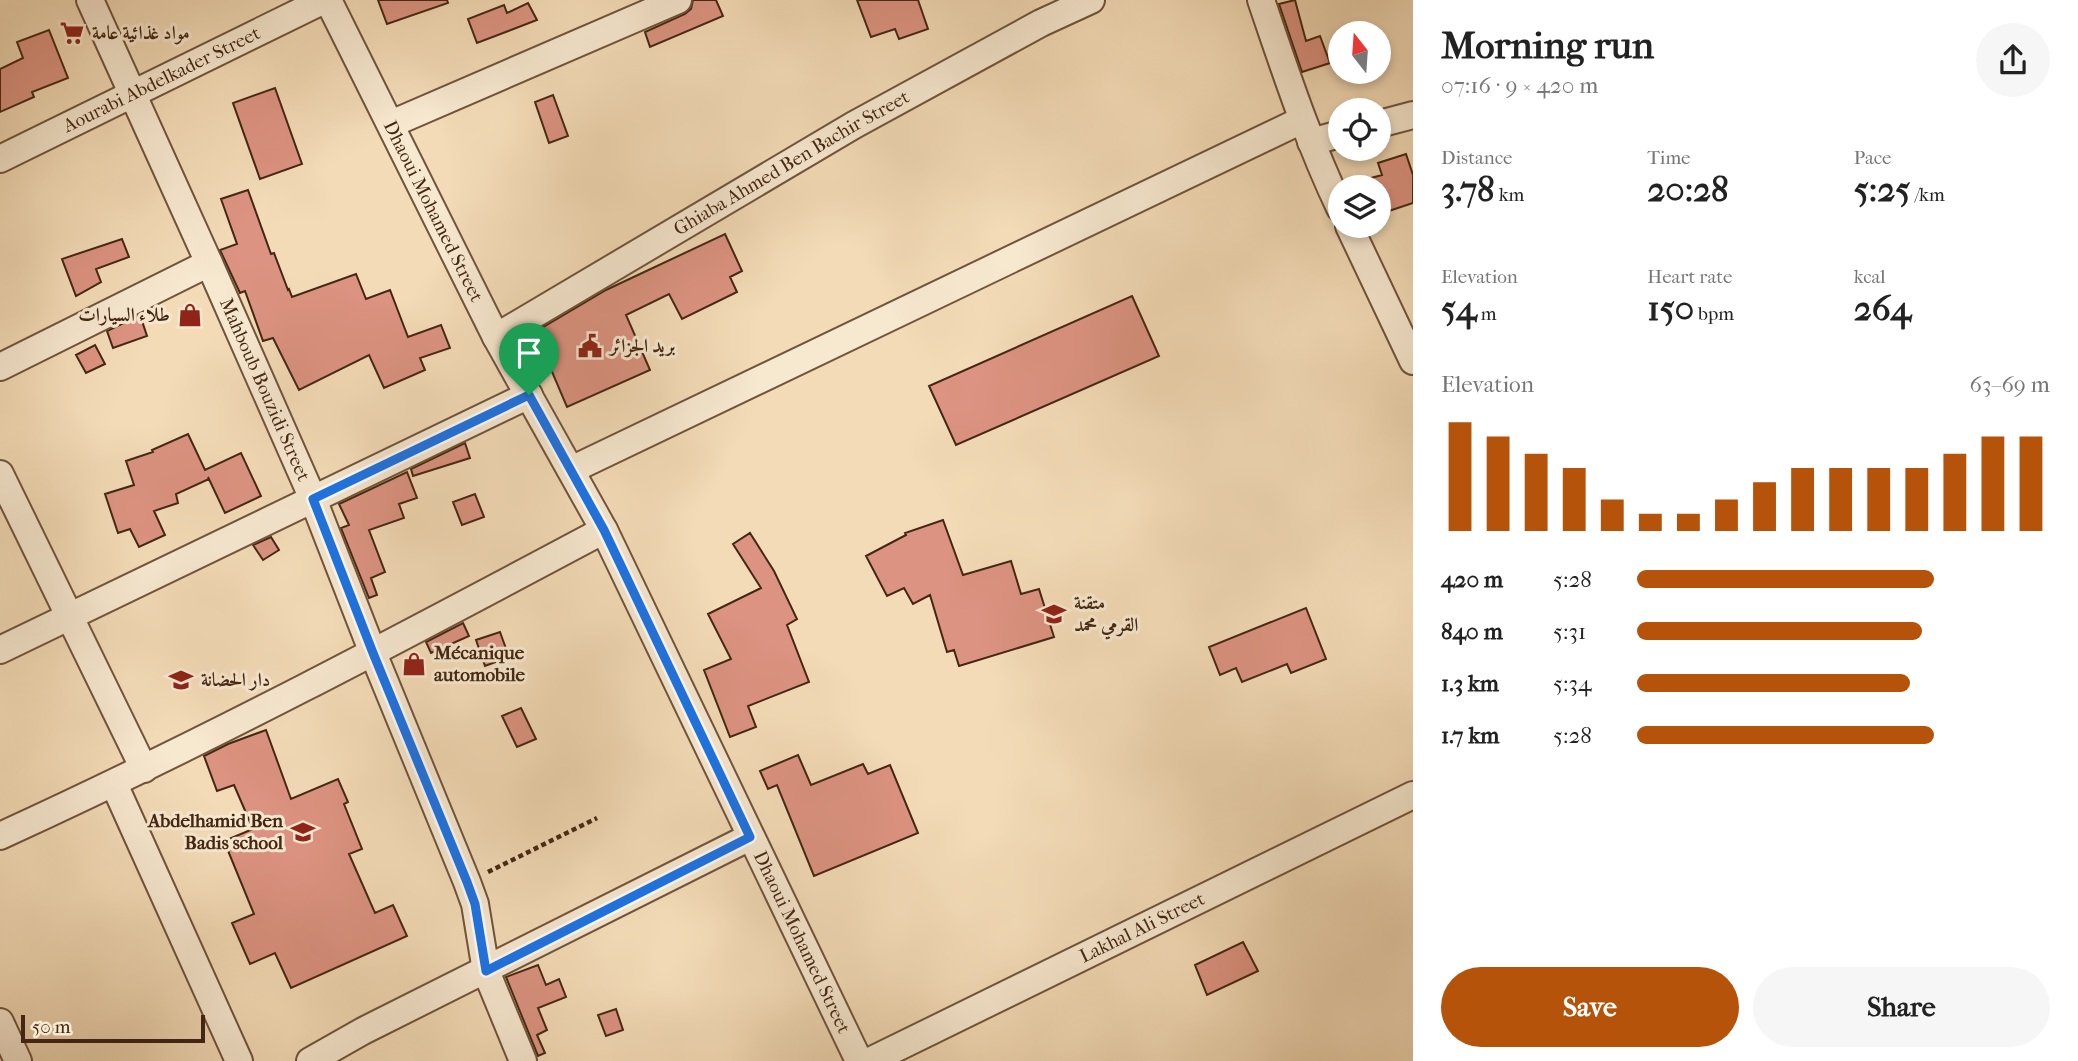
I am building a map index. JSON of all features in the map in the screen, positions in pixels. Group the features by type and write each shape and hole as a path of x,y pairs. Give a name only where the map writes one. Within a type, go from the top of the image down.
{"street":[{"name":"Mahboub Bouzidi Street","path":"90,0 313,499 467,882 475,904 486,971 523,1061"},
{"name":"Aourabi Abdelkader Street","path":"0,159 326,0"},
{"name":"Dhaoui Mohamed Street","path":"326,0 391,124 496,337 604,530 859,1061"},
{"path":"391,124 678,0"},
{"name":"Ghiaba Ahmed Ben Bachir Street","path":"496,337 854,125 1041,23 1091,0"},
{"path":"1261,0 1307,131 1328,180"},
{"path":"1391,121 1413,115"},
{"path":"571,470 1307,131 1328,133"},
{"path":"1355,238 1413,361"},
{"path":"0,366 209,263"},
{"path":"0,650 529,395"},
{"path":"0,474 144,769"},
{"path":"0,836 114,784 373,653 604,530"},
{"path":"114,784 239,1061"},
{"name":"Lakhal Ali Street","path":"870,1061 1413,795"},
{"path":"310,1061 363,1031 750,837"},
{"path":"0,1021 18,1061"}],"path":[{"path":"467,882 597,818"}],"building":[{"path":"378,0 447,0 448,3 387,24"},
{"path":"693,0 716,0 723,16 650,47 645,32 685,14 691,9"},
{"path":"857,0 918,0 928,29 899,39 895,29 871,37"},
{"path":"1295,0 1306,41 1320,36 1328,64 1302,72 1279,4"},
{"path":"528,3 537,20 477,43 468,19 504,5 507,13"},
{"path":"49,30 68,78 32,92 34,97 0,112 0,69 23,58 17,42"},
{"path":"275,88 302,164 260,179 233,103"},
{"path":"553,95 568,136 549,143 535,102"},
{"path":"1406,154 1413,175 1413,203 1391,210 1391,175 1382,175 1378,163"},
{"path":"248,190 271,254 274,253 292,297 356,274 366,299 390,290 408,337 441,325 450,348 420,358 425,370 384,388 369,355 299,390 273,338 263,341 245,291 240,293 220,250 237,244 221,199"},
{"path":"725,234 742,271 730,277 737,292 682,319 669,294 626,315 650,370 567,407 535,332 606,290"},
{"path":"122,239 129,257 96,269 101,282 76,296 62,259"},
{"path":"1132,296 1159,356 956,445 929,386"},
{"path":"140,315 147,336 113,348 107,331"},
{"path":"95,345 105,364 86,373 76,355"},
{"path":"188,434 205,470 241,453 261,496 225,513 209,479 176,494 178,503 154,511 165,535 139,547 130,529 118,533 105,494 134,485 126,461 153,452 152,450"},
{"path":"465,443 470,458 413,476 411,469"},
{"path":"407,472 417,498 399,504 404,518 369,530 385,572 371,578 377,595 369,598 341,528 349,525 339,504"},
{"path":"475,494 484,517 462,525 453,502"},
{"path":"943,520 963,575 1011,561 1021,594 1039,589 1054,637 959,666 954,650 947,652 930,595 913,604 904,588 887,596 866,556 906,535 905,533"},
{"path":"750,533 774,571 797,619 787,625 809,682 748,706 756,727 730,737 704,670 731,659 708,614 761,588 733,544"},
{"path":"271,537 279,550 263,560 253,545"},
{"path":"1306,608 1326,659 1291,673 1287,664 1242,682 1236,668 1220,675 1209,647"},
{"path":"463,623 469,636 431,653 426,642"},
{"path":"500,632 509,657 485,666 476,640"},
{"path":"521,708 536,739 517,747 502,716"},
{"path":"266,730 291,799 338,779 348,802 344,804 362,849 349,854 375,913 393,905 407,936 291,988 275,953 250,964 232,923 254,914 224,841 253,829 234,785 217,791 204,756"},
{"path":"798,755 811,785 863,764 868,774 890,765 918,833 814,876 777,785 768,789 760,771"},
{"path":"1243,942 1258,971 1207,995 1195,965"},
{"path":"538,965 546,985 559,979 566,997 538,1008 547,1030 537,1035 545,1053 538,1056 506,977"},
{"path":"616,1009 623,1030 606,1036 598,1015"}],"place":[{"name":"مواد غذائية عامة","path":"72,33"},
{"name":"طلاء السيارات","path":"190,315"},
{"name":"بريد الجزائر","path":"590,346"},
{"name":"متقنة القرمي محمد","path":"1054,614"},
{"name":"Mécanique automobile","path":"414,664"},
{"name":"دار الحضانة","path":"181,680"},
{"name":"Abdelhamid Ben Badis school","path":"303,832"}],"route":[{"path":"529,395 604,530 750,837 486,971 475,904 467,882 313,499 529,395"}]}
